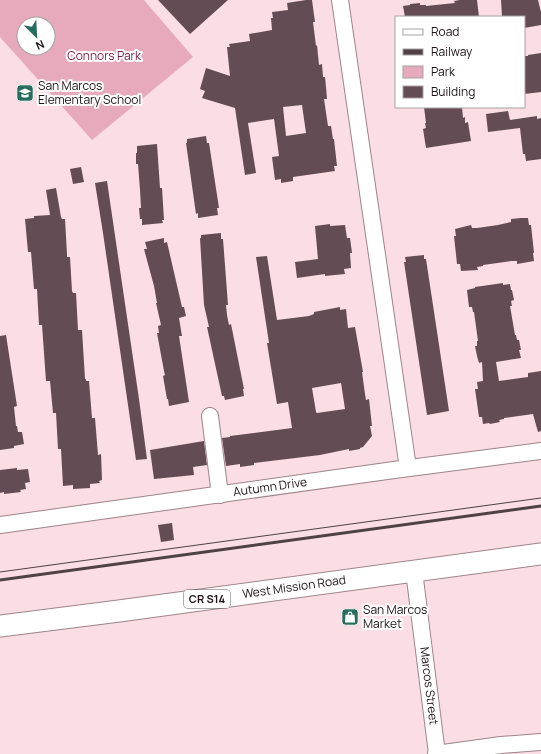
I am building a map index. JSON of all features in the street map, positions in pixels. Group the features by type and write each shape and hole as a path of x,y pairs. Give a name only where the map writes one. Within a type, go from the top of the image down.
{"main road":[{"name":"West Mission Road","path":"0,626 541,554"}],"street":[{"path":"340,0 408,468"},
{"path":"210,416 220,494"},
{"name":"Autumn Drive","path":"0,525 541,451"},
{"name":"Marcos Street","path":"414,571 437,754"},
{"path":"437,754 501,745 541,742"}],"green space":[{"name":"Connors Park","path":"0,0 144,0 193,57 92,140 17,56 56,56 56,16 16,16 16,55 0,37"}],"building":[{"path":"158,0 228,0 190,34"},
{"path":"312,0 315,22 313,22 319,65 322,64 323,77 325,77 327,99 324,99 328,126 331,126 334,139 337,166 334,166 335,171 293,177 293,181 281,183 281,179 275,180 272,157 279,156 274,119 248,123 256,173 245,175 235,108 202,98 205,91 200,89 206,68 230,76 227,47 230,47 229,44 250,41 249,34 272,30 272,12 288,10 287,3","holes":["302,105 306,133 286,136 283,107"]},
{"path":"477,0 479,16 405,16 403,6 420,3 420,5 426,6 455,3 454,1"},
{"path":"501,0 538,0 541,12 541,25 525,28 525,16 502,16"},
{"path":"541,53 541,92 525,94 525,56"},
{"path":"424,108 462,108 465,123 468,122 471,141 426,148 423,129 426,128"},
{"path":"508,111 510,120 537,116 537,119 541,118 541,159 526,161 525,154 523,154 520,128 488,132 486,114"},
{"path":"206,136 207,143 209,143 219,208 217,208 218,215 198,218 198,213 196,214 186,143 187,139"},
{"path":"157,144 164,220 162,220 163,223 142,225 139,208 141,208 138,164 136,164 137,146"},
{"path":"81,167 84,182 73,184 70,169"},
{"path":"107,181 147,459 136,460 95,183"},
{"path":"56,188 61,217 62,219 65,219 67,257 70,257 72,291 73,293 76,293 78,330 82,330 85,379 86,381 89,381 92,418 95,418 98,455 101,454 102,480 99,481 100,483 90,484 90,488 73,489 73,485 63,486 61,449 58,449 56,413 53,413 50,381 46,381 42,325 39,325 37,289 34,289 31,252 28,252 25,219 34,218 34,216 50,215 46,190"},
{"path":"528,218 529,225 531,225 534,261 517,264 517,261 511,261 483,265 477,267 478,270 461,271 460,264 457,264 454,236 456,236 455,229 471,225 472,228 477,228 498,225 511,222 511,219"},
{"path":"330,224 330,226 345,225 347,238 350,238 352,253 350,253 351,268 344,269 345,274 325,276 325,274 297,278 295,262 318,259 315,226"},
{"path":"221,233 221,239 223,239 228,305 226,305 227,315 229,325 231,324 244,389 244,396 225,400 224,396 222,396 207,327 209,327 204,305 200,238 201,235"},
{"path":"164,238 164,243 167,242 182,307 184,307 186,316 179,318 182,336 179,336 189,402 169,406 157,333 159,333 158,326 161,325 154,286 144,249 147,249 145,242"},
{"path":"424,255 424,259 426,259 449,411 427,415 404,262 406,262 405,257"},
{"path":"267,256 277,320 309,316 314,314 314,312 340,307 340,310 346,309 348,328 355,327 363,372 366,400 369,399 372,426 370,426 372,436 360,449 349,451 349,449 320,455 254,463 254,465 240,467 240,464 226,466 222,438 292,428 288,402 277,404 267,343 269,343 256,257","holes":["341,383 345,409 317,413 312,388"]},
{"path":"503,283 503,285 510,284 512,290 514,300 511,301 512,306 510,306 515,335 517,340 519,340 521,358 496,362 499,381 528,377 528,373 541,371 541,431 538,432 533,414 504,418 499,420 500,422 490,424 483,424 482,417 479,417 475,389 478,389 477,382 483,381 482,362 479,363 477,356 475,346 477,346 478,341 474,312 472,307 469,307 467,290 475,287"},
{"path":"6,335 17,406 14,407 16,426 18,432 22,432 24,444 14,446 14,448 0,450 0,336"},
{"path":"204,441 207,465 193,467 194,475 154,479 150,450"},
{"path":"17,468 17,470 28,469 30,482 25,483 26,489 20,490 21,492 0,493 0,470"},
{"path":"172,523 174,540 161,542 158,525"}],"tram line":[{"path":"0,572 541,498"}],"railway":[{"path":"0,580 541,506"}],"place":[{"name":"San Marcos Elementary School","path":"25,93"},
{"name":"San Marcos Market","path":"350,617"}]}
